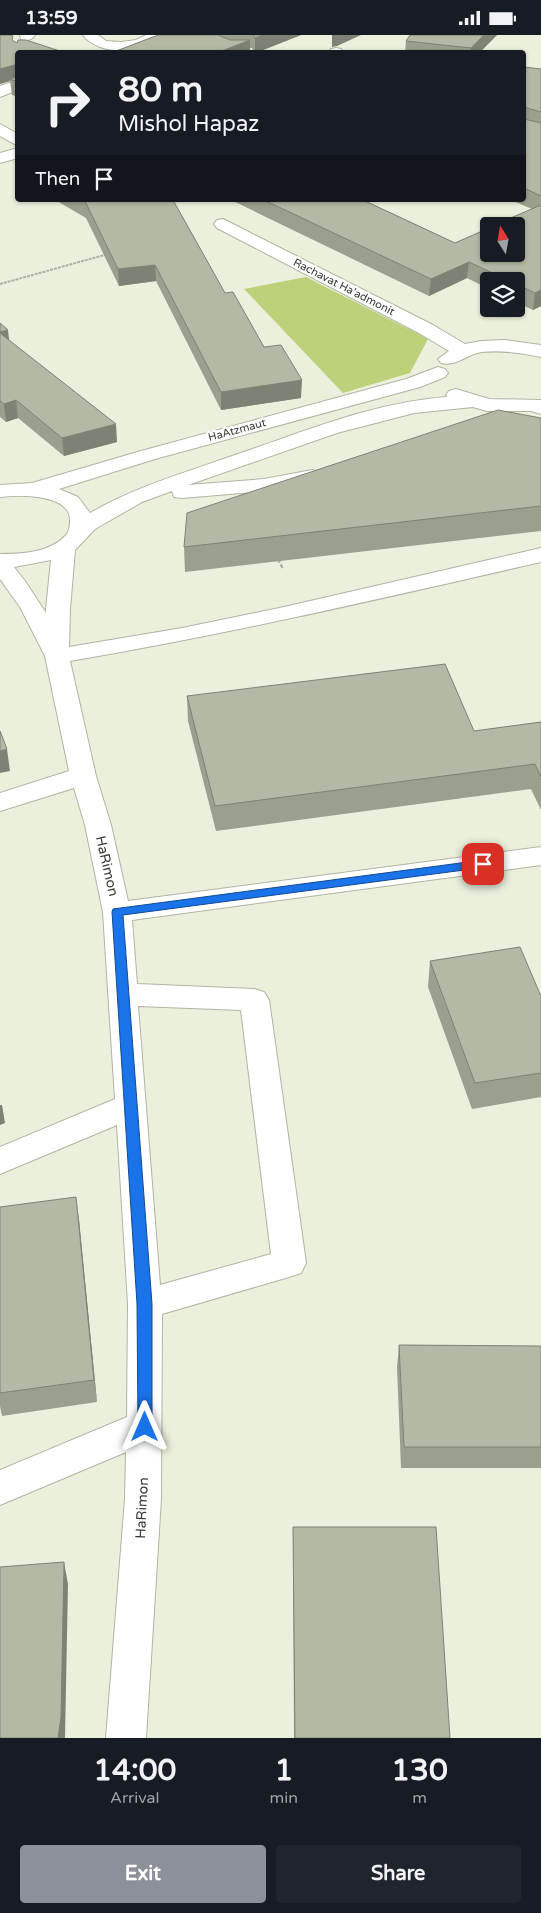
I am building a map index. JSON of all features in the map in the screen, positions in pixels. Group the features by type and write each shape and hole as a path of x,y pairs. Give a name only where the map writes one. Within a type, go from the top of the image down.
{"street":[{"path":"85,50 95,39 132,45 150,40 155,35"},
{"path":"0,92 15,85"},
{"path":"0,129 15,139"},
{"path":"0,158 15,154"},
{"name":"Rachavat Ha'admonit","path":"223,224 426,329 463,351"},
{"path":"515,346 541,339"},
{"path":"472,401 452,393 439,379 440,366 446,360 463,351 486,346 515,346 541,351"},
{"name":"HaAtzmaut","path":"29,489 157,452 413,383 438,373"},
{"path":"0,561 32,560 50,554 64,547 80,529 110,510 143,495 296,441 363,420 419,406 447,402 472,401 540,410"},
{"path":"480,424 513,421 540,410"},
{"path":"143,495 264,485 300,480 332,470"},
{"path":"0,477 29,489 53,493 71,504 76,508 81,518 80,529"},
{"path":"0,491 29,489"},
{"name":"HaRimon","path":"64,547 58,609 57,656 83,776 98,825 117,912 144,1304 145,1427 143,1499 126,1738"},
{"path":"57,656 233,625 541,555"},
{"name":"HaRimon","path":"0,566 25,596 57,656"},
{"path":"0,802 83,776"},
{"path":"117,912 541,857"},
{"path":"123,994 254,1000 289,1263 144,1304"},
{"path":"0,1161 131,1105"},
{"path":"0,1489 145,1427"}],"path":[{"path":"0,284 108,254"},
{"path":"275,552 282,569"}],"green space":[{"path":"306,277 428,339 410,373 343,393 244,289"}],"building":[{"path":"0,35 13,36 12,40 17,43 18,40 26,40 57,50 15,50 15,65 0,69"},
{"path":"158,35 218,35 230,40 250,40 225,50 119,50"},
{"path":"410,35 484,35 471,48 406,41"},
{"path":"526,67 541,69 541,112 526,108"},
{"path":"526,119 541,123 541,196 526,189"},
{"path":"85,202 174,202 225,293 233,292 264,347 281,345 302,380 221,392 155,265 118,269"},
{"path":"268,202 367,202 455,243 480,232 480,263 525,263 525,217 513,217 541,205 541,290 535,293 525,288 525,272 491,272 469,262 431,279"},
{"path":"0,323 8,330 0,332"},
{"path":"0,333 116,424 62,438 16,400 4,404 0,401"},
{"path":"498,410 541,418 541,506 184,547 187,513"},
{"path":"445,664 474,731 541,722 541,777 535,764 215,806 187,696"},
{"path":"0,731 7,749 0,751"},
{"path":"520,947 541,994 541,1073 475,1083 430,961"},
{"path":"76,1197 94,1380 0,1393 0,1207"},
{"path":"399,1345 541,1346 541,1447 404,1447"},
{"path":"293,1527 436,1527 450,1738 295,1738"},
{"path":"64,1562 61,1717 58,1738 0,1738 0,1567"}],"route":[{"path":"145,1427 144,1304 117,912 483,864"}]}
